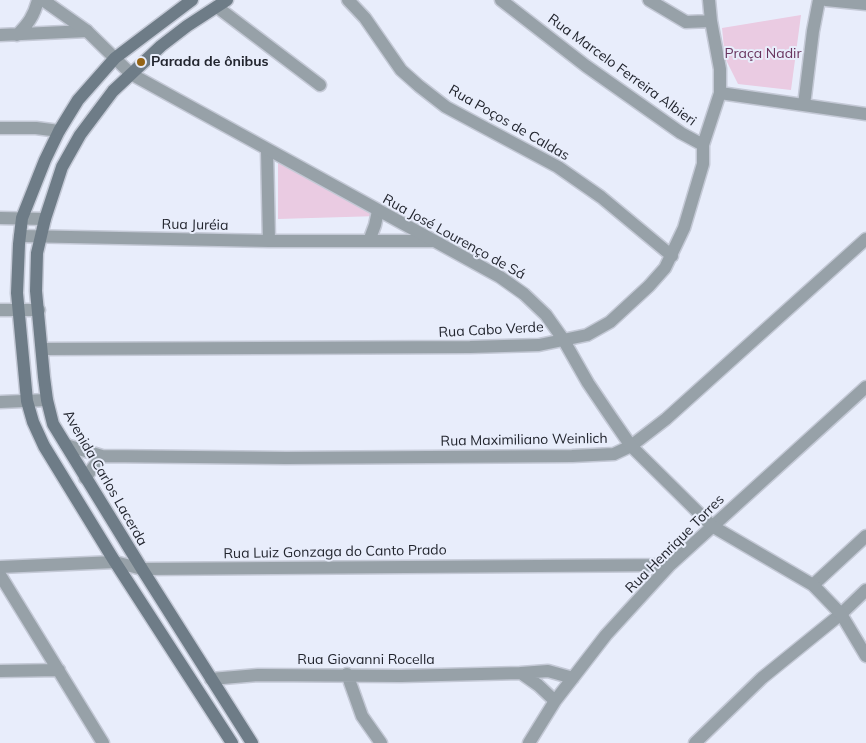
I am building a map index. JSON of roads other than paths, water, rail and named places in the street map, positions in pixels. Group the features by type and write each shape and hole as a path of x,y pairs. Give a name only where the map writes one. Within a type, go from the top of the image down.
{"main road":[{"path":"186,1 115,58 78,100 59,131 45,160 22,218 17,293 18,310 27,401 48,454 114,562 232,743"},
{"name":"Avenida Carlos Lacerda","path":"222,4 187,26 161,46 113,91 80,134 62,167 40,236 36,291 47,400 53,424 252,743"},
{"path":"189,677 199,674 208,675"}],"street":[{"path":"17,35 29,23 35,13 38,0"},
{"name":"Rua José Lourenço de Sá","path":"43,0 87,32 131,74 500,277 524,294 546,315 563,339 588,383 631,446 712,526 813,585 841,614 866,656"},
{"name":"Rua Poços de Caldas","path":"348,0 365,18 401,70 420,86 454,111 558,167 672,256"},
{"name":"Rua Marcelo Ferreira Albieri","path":"501,0 586,66 681,133 703,145"},
{"path":"649,0 686,22 711,21"},
{"name":"Rua Cabo Verde","path":"43,349 470,347 539,345 587,335 610,322 649,286 665,268 684,228 703,164 703,145 720,93 720,70 709,0"},
{"path":"804,105 813,31 819,0"},
{"path":"826,0 866,4"},
{"path":"222,4 320,86"},
{"path":"0,35 87,32"},
{"path":"720,93 866,114"},
{"path":"0,128 36,128 59,131"},
{"path":"267,150 269,241"},
{"path":"369,241 378,211"},
{"path":"0,218 45,219"},
{"name":"Rua Juréia","path":"20,236 269,241 432,241"},
{"name":"Rua Maximiliano Weinlich","path":"66,445 102,456 286,458 614,454 631,446 666,419 866,239"},
{"path":"0,310 38,310"},
{"name":"Rua Henrique Torres","path":"528,743 555,701 606,634 670,565 866,387"},
{"path":"0,402 47,400"},
{"path":"85,478 102,456"},
{"path":"813,585 866,536"},
{"name":"Rua Luiz Gonzaga do Canto Prado","path":"0,567 114,562 142,569 670,565"},
{"path":"0,575 104,743"},
{"path":"695,743 762,678 841,614 866,590"},
{"path":"0,671 59,670"},
{"name":"Rua Giovanni Rocella","path":"208,675 347,674 401,676 548,671 572,678"},
{"path":"521,673 538,685 555,701"},
{"path":"347,674 362,716 381,743"}],"place":[{"name":"Parada de ônibus","path":"141,62"}],"park label":[{"name":"Praça Nadir","path":"763,54"}]}
